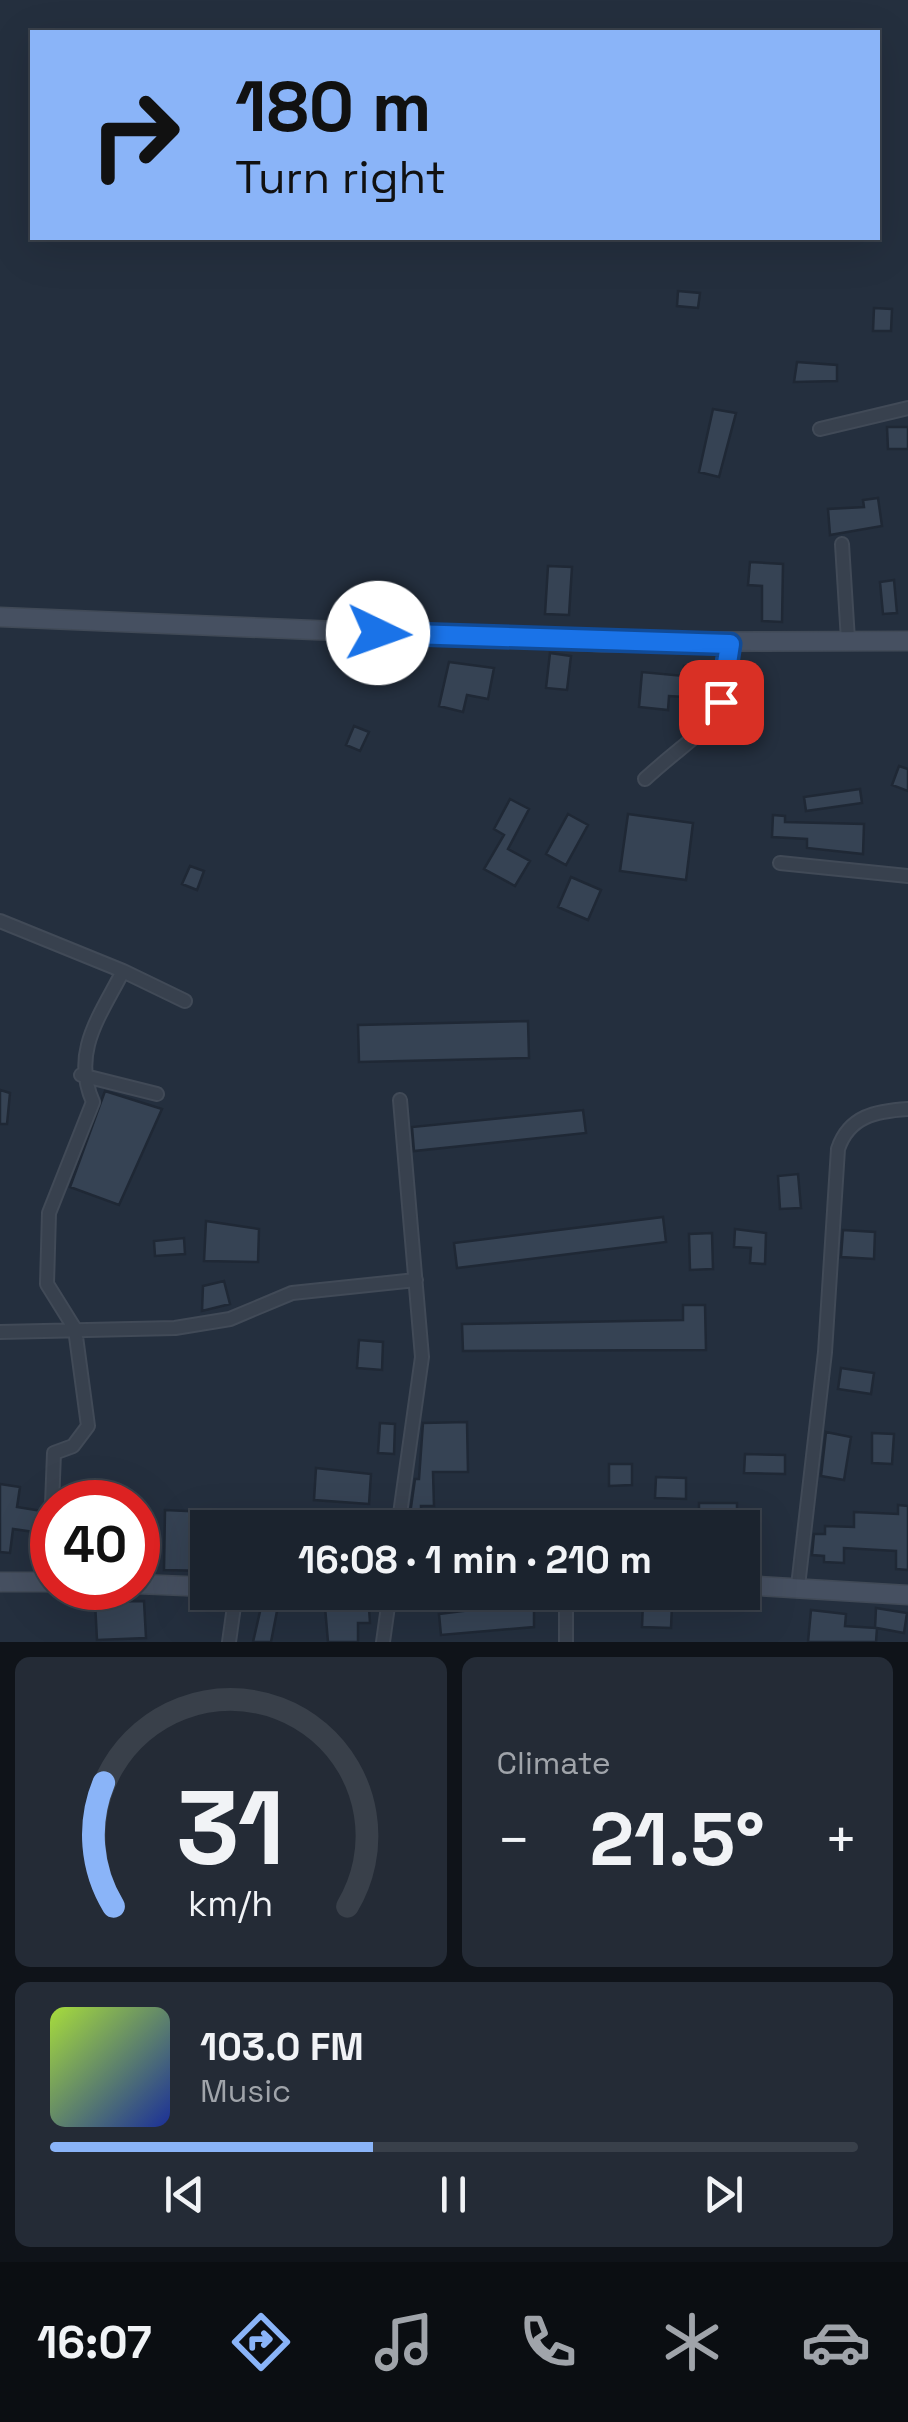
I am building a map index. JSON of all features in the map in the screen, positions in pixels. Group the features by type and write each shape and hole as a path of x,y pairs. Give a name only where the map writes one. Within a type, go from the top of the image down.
{"street":[{"path":"820,430 908,408"},
{"path":"842,544 848,640"},
{"path":"0,617 730,644 908,641"},
{"path":"645,779 712,723 720,708 730,644"},
{"path":"780,862 908,876"},
{"path":"0,921 185,1001"},
{"path":"53,1480 54,1453 73,1446 88,1426 75,1329 46,1284 48,1212 93,1102 81,1075 91,1035 123,971"},
{"path":"81,1075 157,1094"},
{"path":"400,1100 422,1357 401,1510"},
{"path":"798,1586 824,1352 838,1149 845,1132 858,1120 908,1110"},
{"path":"0,1332 175,1328 230,1319 292,1292 344,1291 416,1280"},
{"path":"0,1582 30,1582"},
{"path":"160,1585 190,1586"},
{"path":"760,1585 908,1595"},
{"path":"228,1642 233,1610"},
{"path":"383,1642 387,1610"},
{"path":"566,1610 566,1642"}],"building":[{"path":"678,291 700,293 698,308 677,306"},
{"path":"874,308 892,309 891,331 873,331"},
{"path":"797,362 837,365 837,381 794,382"},
{"path":"713,409 736,413 719,477 699,472"},
{"path":"887,427 908,427 908,449 888,449"},
{"path":"878,498 882,526 830,535 828,509 864,507 863,500"},
{"path":"750,562 783,564 782,622 762,621 762,586 748,585"},
{"path":"548,566 572,567 569,615 545,614"},
{"path":"894,580 897,613 883,614 880,582"},
{"path":"550,653 571,656 567,690 546,688"},
{"path":"449,662 494,668 488,699 467,695 463,712 439,706"},
{"path":"684,666 704,667 703,698 669,696 668,710 639,707 642,672 683,676"},
{"path":"354,726 369,732 360,751 346,745"},
{"path":"899,766 908,769 908,791 892,785"},
{"path":"860,789 862,803 806,811 804,797"},
{"path":"510,799 529,809 508,849 530,861 515,886 484,869 504,835 494,829"},
{"path":"568,814 588,825 566,865 546,854"},
{"path":"628,814 693,823 686,880 620,871"},
{"path":"773,815 785,816 785,822 864,824 863,854 807,848 807,839 772,837"},
{"path":"190,866 204,871 197,890 182,884"},
{"path":"571,877 601,890 588,920 558,907"},
{"path":"528,1021 529,1058 359,1062 358,1025"},
{"path":"0,1090 10,1093 7,1124 0,1124"},
{"path":"105,1091 162,1109 119,1205 70,1187"},
{"path":"583,1110 586,1133 414,1151 412,1127"},
{"path":"798,1174 801,1208 780,1209 778,1176"},
{"path":"663,1217 666,1242 457,1268 454,1243"},
{"path":"206,1221 259,1229 258,1262 204,1261"},
{"path":"735,1229 766,1233 765,1264 750,1263 751,1248 734,1247"},
{"path":"843,1230 875,1232 874,1259 841,1257"},
{"path":"712,1233 713,1269 690,1270 689,1234"},
{"path":"184,1238 185,1254 155,1256 154,1241"},
{"path":"224,1281 230,1304 202,1311 203,1286"},
{"path":"683,1305 705,1305 706,1350 463,1351 462,1324 683,1320"},
{"path":"359,1340 383,1342 382,1370 357,1368"},
{"path":"841,1368 874,1373 871,1394 838,1389"},
{"path":"467,1422 468,1472 433,1472 434,1506 411,1510 415,1479 419,1479 423,1423"},
{"path":"380,1423 395,1424 394,1454 378,1453"},
{"path":"826,1432 851,1437 844,1480 821,1476"},
{"path":"872,1433 894,1434 892,1464 872,1463"},
{"path":"745,1454 785,1455 785,1474 744,1473"},
{"path":"609,1464 632,1464 632,1485 609,1486"},
{"path":"316,1468 371,1474 369,1504 314,1500"},
{"path":"656,1477 686,1478 686,1499 655,1498"},
{"path":"0,1484 20,1487 17,1507 30,1509 30,1531 13,1529 10,1553 0,1552"},
{"path":"699,1503 737,1503 737,1510 699,1510"},
{"path":"898,1505 908,1506 908,1570 896,1569 896,1551 844,1548 844,1563 824,1562 824,1556 812,1555 814,1534 825,1534 825,1526 854,1527 854,1512 898,1514"},
{"path":"165,1510 190,1511 190,1571 164,1570"},
{"path":"876,1608 907,1613 904,1633 877,1628 876,1642 808,1642 811,1610 846,1614 845,1626 875,1628"},
{"path":"95,1610 144,1610 146,1638 97,1640"},
{"path":"260,1610 277,1610 271,1642 253,1642"},
{"path":"325,1610 369,1610 370,1623 358,1623 358,1642 328,1642"},
{"path":"534,1610 534,1627 441,1635 439,1614"},
{"path":"643,1610 672,1610 671,1628 642,1627"}],"route":[{"path":"378,633 730,644 721,702"}]}
